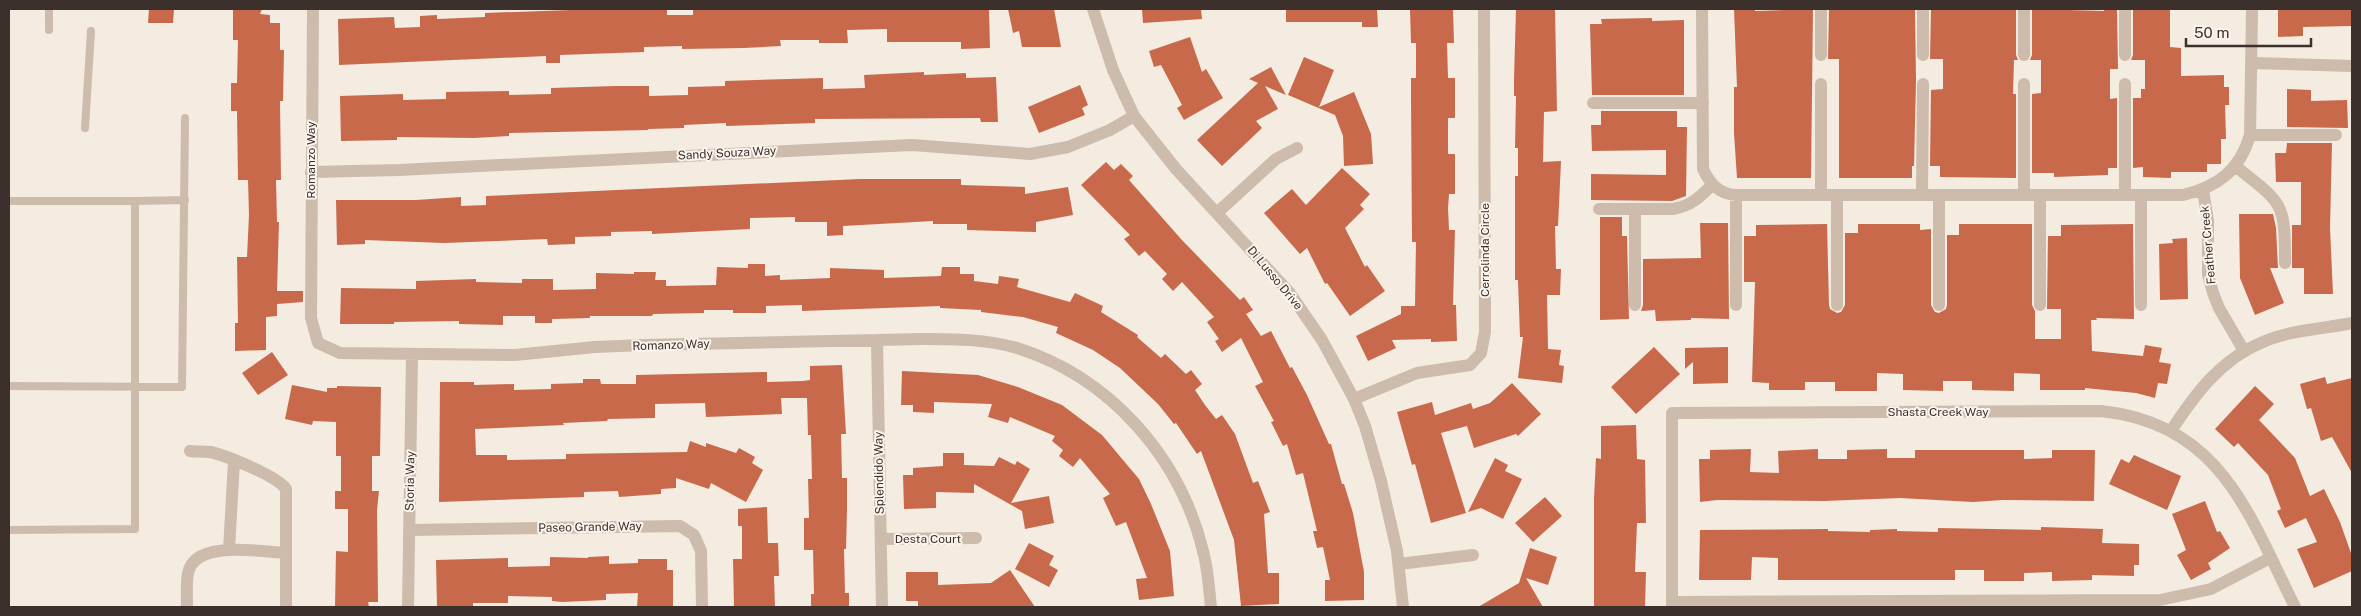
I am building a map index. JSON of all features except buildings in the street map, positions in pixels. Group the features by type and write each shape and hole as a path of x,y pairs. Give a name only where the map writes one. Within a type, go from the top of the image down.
{"street":[{"name":"Romanzo Way","path":"313,9 311,318 318,343 340,354 412,355 515,355 595,347 877,340 970,339 1016,348 1057,364 1092,385 1126,412 1152,442 1176,480 1192,516 1204,551 1211,607"},
{"name":"Di Lusso Drive","path":"1093,9 1112,70 1134,116 1176,168 1289,292 1322,340 1354,398 1382,481 1399,564 1403,607"},
{"name":"Cerrolinda Circle","path":"1354,398 1417,373 1470,364 1481,353 1485,332 1484,9"},
{"path":"1702,9 1703,169 1712,185 1721,191 1736,195 2183,195 2203,190 2219,182 2235,166 2243,154 2250,135 2252,9"},
{"path":"1821,9 1821,55"},
{"path":"1922,9 1923,55"},
{"path":"2024,9 2024,55"},
{"path":"2125,9 2125,55"},
{"path":"2252,63 2352,66"},
{"path":"1821,84 1821,195"},
{"path":"1922,195 1923,84"},
{"path":"2024,84 2024,195"},
{"path":"2125,84 2125,195"},
{"path":"1593,103 1703,103"},
{"name":"Sandy Souza Way","path":"311,172 399,170 897,145 937,145 1030,154 1050,152 1078,144 1110,130 1134,116"},
{"path":"2250,135 2336,135"},
{"path":"1218,212 1276,159 1297,148"},
{"path":"2235,166 2279,204 2285,226 2285,263"},
{"path":"1599,209 1684,207 1695,202 1712,185"},
{"name":"Feather Creek","path":"2203,190 2208,221 2208,274 2213,294 2244,351"},
{"path":"1736,195 1736,304"},
{"path":"1837,195 1837,304"},
{"path":"1939,195 1939,304"},
{"path":"2040,195 2040,304"},
{"path":"2141,195 2141,304"},
{"path":"1635,209 1635,304"},
{"path":"2171,431 2202,387 2228,362 2244,351 2280,337 2352,323"},
{"name":"Splendido Way","path":"877,340 882,607"},
{"name":"Storia Way","path":"408,607 412,355"},
{"name":"Shasta Creek Way","path":"1672,605 1672,413 2101,411 2136,416 2171,431 2199,449 2225,475 2244,505 2295,607"},
{"path":"190,451 211,452 234,461 279,481 286,489 286,607"},
{"path":"229,550 234,461"},
{"name":"Paseo Grande Way","path":"409,530 680,526 694,535 701,551 702,607"},
{"name":"Desta Court","path":"880,539 976,538"},
{"path":"187,607 188,572 193,563 205,552 229,550 286,553"},
{"path":"1399,564 1473,556"},
{"path":"1672,605 2105,604 2160,600 2195,594 2227,582 2270,558"}],"lane":[{"path":"49,9 49,30"},
{"path":"85,128 91,31"},
{"path":"9,386 182,387 185,118"},
{"path":"9,201 185,200"},
{"path":"9,530 135,529 135,201"}]}
